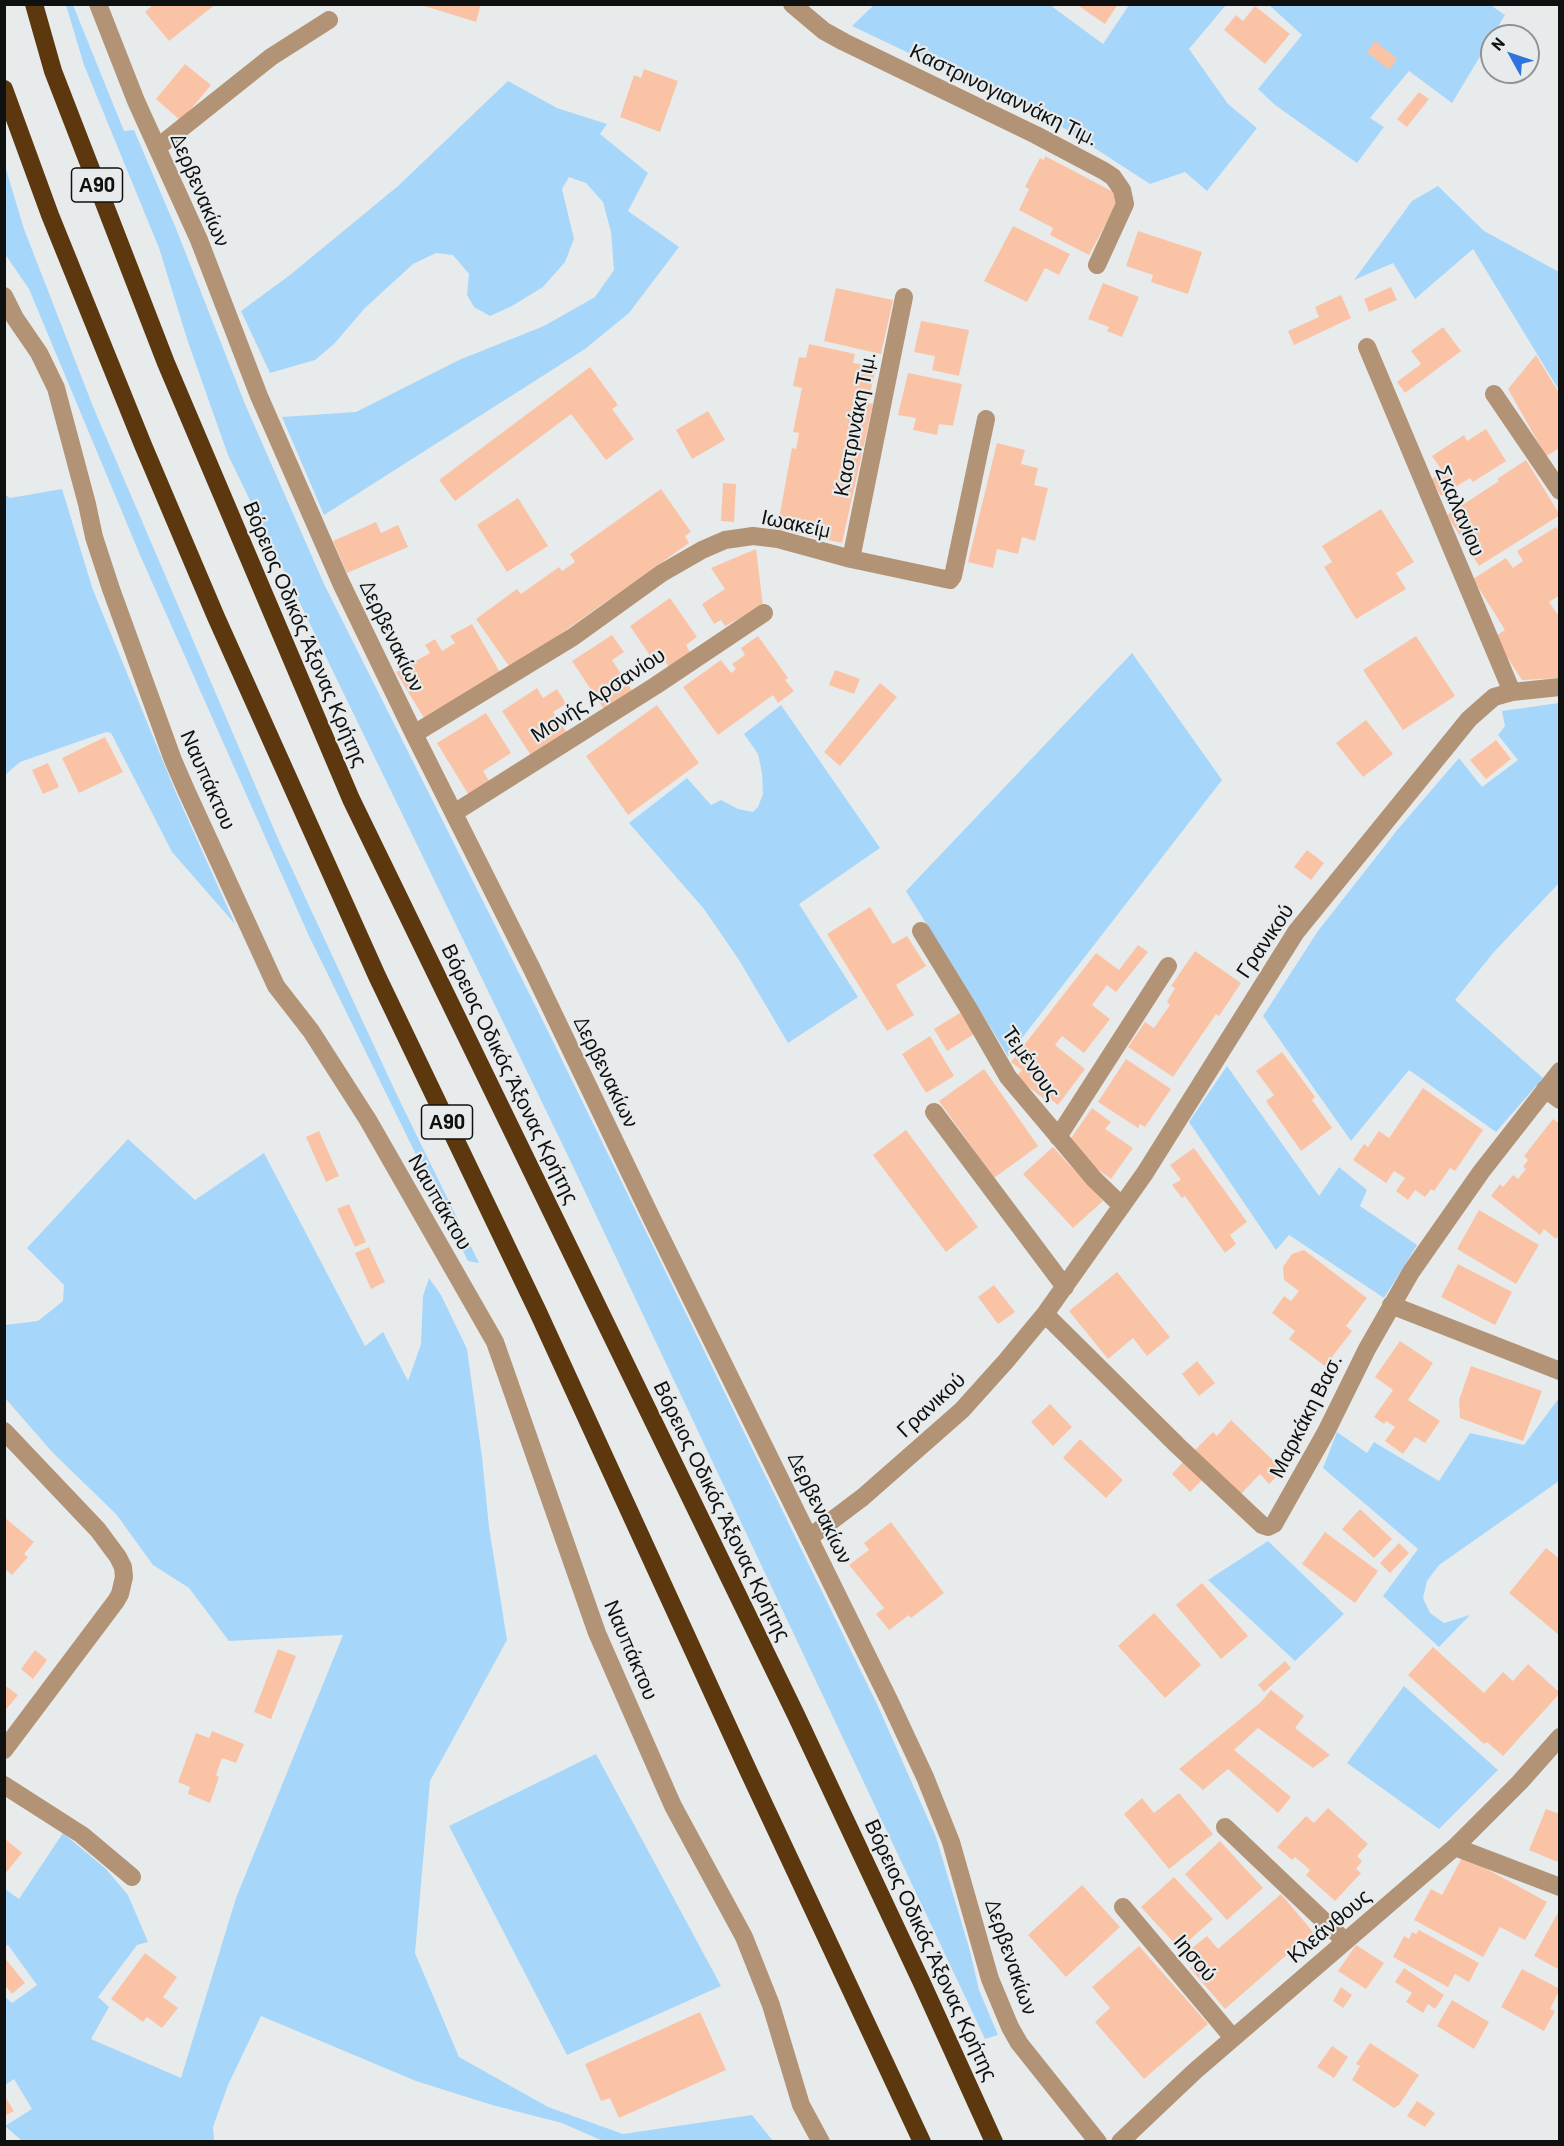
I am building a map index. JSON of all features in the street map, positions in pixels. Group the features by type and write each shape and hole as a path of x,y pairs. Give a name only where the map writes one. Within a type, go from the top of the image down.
{"highway":[{"name":"Βόρειος Οδικός Άξονας Κρήτης","path":"34,4 53,71 166,363 351,799 791,1704 994,2142"},
{"name":"Α90","path":"4,88 55,226 143,445 220,627 377,976 538,1312 742,1758 922,2142"}],"street":[{"name":"Δερβενακίων","path":"98,4 120,63 199,240 259,396 341,583 890,1700 933,1795 951,1842 990,1979 1010,2027 1019,2043 1098,2142"},
{"name":"Καστρινογιαννάκη Τιμ.","path":"792,4 824,31 1036,135 1113,177 1122,190 1125,204 1097,265"},
{"path":"158,147 271,57 328,20"},
{"name":"Ναυπάκτου","path":"4,296 15,318 39,353 56,388 94,537 186,790 276,986 311,1031 368,1120 426,1225 484,1318 495,1342 597,1632 673,1806 727,1904 751,1954 771,2005 801,2105 821,2142"},
{"name":"Καστρινάκη Τιμ.","path":"851,559 903,297"},
{"name":"Σκαλανίου","path":"1367,347 1512,692"},
{"path":"1494,394 1560,491"},
{"name":"Ιωακείμ","path":"414,734 573,637 662,573 702,550 725,540 753,536 778,539 851,559 950,580 953,576 986,419"},
{"name":"Μονής Αρσανίου","path":"454,813 656,686 764,613"},
{"name":"Γρανικού","path":"810,1537 863,1497 962,1410 1045,1314 1145,1173 1275,964 1308,916 1469,719 1494,697 1512,692 1560,687"},
{"name":"Τεμένους","path":"921,931 1008,1077 1094,1179 1122,1206"},
{"path":"1058,1137 1168,966"},
{"name":"Μαρκάκη Βασ.","path":"1045,1314 1177,1445 1262,1525 1268,1527 1274,1524 1326,1432 1356,1368 1391,1305 1457,1205 1499,1147 1552,1094 1560,1071"},
{"path":"934,1112 1065,1287"},
{"path":"1391,1305 1560,1371"},
{"path":"4,1431 98,1530 118,1557 124,1576 116,1601 4,1750"},
{"name":"Κλεάνθους","path":"1120,2142 1233,2038 1455,1847 1520,1782 1560,1737"},
{"path":"4,1785 89,1840 132,1877"},
{"path":"1225,1827 1345,1941"},
{"path":"1455,1847 1560,1887"},
{"name":"Ιησού","path":"1123,1907 1233,2038"}],"shaded area":[{"path":"1489,4 1505,15 1500,24 1480,24 1480,57 1452,103 1409,71 1370,118 1384,127 1357,163 1275,105 1258,89 1302,35 1269,5"},
{"path":"66,5 73,5 124,131 134,130 177,231 245,404 324,584 540,1015 877,1704 936,1837 970,1951 979,1990 998,2035 985,2039 569,1158 228,455 187,339 159,248 84,65"},
{"path":"874,5 1050,5 1103,44 1129,5 1226,5 1189,49 1228,104 1257,128 1207,191 1185,172 1150,184 1056,123 852,26"},
{"path":"508,81 557,108 607,124 600,134 648,173 628,211 679,247 629,313 585,349 324,515 282,417 356,412 459,360 544,326 595,297 614,270 611,232 603,202 586,183 569,177 562,189 574,239 565,262 543,287 490,316 474,307 467,295 469,274 453,255 436,253 413,264 365,308 334,344 315,360 270,373 241,311 290,275 398,186"},
{"path":"5,166 24,229 94,409 279,841 396,1093 479,1263 468,1261 309,936 140,555 29,289 5,254"},
{"path":"1438,186 1484,231 1559,272 1559,390 1473,249 1415,299 1393,263 1354,280 1412,201"},
{"path":"62,489 93,590 176,793 235,924 172,852 111,733 106,732 20,762 5,775 5,495 10,498"},
{"path":"1132,653 1222,780 1008,1056 906,891"},
{"path":"1559,703 1559,883 1494,952 1455,1000 1543,1078 1496,1132 1409,1070 1351,1141 1263,1016 1318,931 1398,829 1459,758 1482,787 1518,760 1498,735 1505,726 1502,711"},
{"path":"781,705 880,848 799,904 858,997 788,1043 739,960 704,909 629,823 687,778 711,805 721,800 738,809 753,812 758,807 763,794 762,773 758,754 744,734"},
{"path":"1227,1066 1319,1196 1339,1167 1367,1190 1360,1206 1417,1245 1384,1298 1289,1235 1276,1250 1189,1122"},
{"path":"128,1139 195,1200 264,1153 365,1346 383,1332 408,1381 421,1344 423,1296 429,1278 441,1295 467,1349 489,1527 507,1640 430,1781 415,1953 459,2057 548,2107 623,2134 752,2115 773,2141 603,2141 562,2123 492,2105 416,2081 261,2016 228,2085 213,2127 214,2141 22,2141 5,2126 32,2109 14,2079 5,2085 5,1997 12,2003 37,1985 8,1945 5,1946 5,1889 19,1899 63,1833 106,1869 128,1895 148,1942 137,1945 98,1997 109,2007 91,2039 181,2078 236,1898 343,1635 229,1641 189,1588 153,1565 116,1514 53,1453 5,1398 5,1325 38,1321 63,1301 64,1285 27,1248"},
{"path":"1559,1398 1559,1481 1439,1565 1427,1581 1423,1598 1430,1613 1444,1623 1470,1615 1439,1647 1383,1596 1418,1549 1323,1468 1337,1432 1367,1453 1374,1442 1439,1481 1470,1433 1524,1445"},
{"path":"1268,1541 1344,1614 1295,1661 1208,1580"},
{"path":"1404,1686 1498,1770 1439,1829 1347,1763"},
{"path":"596,1754 721,1986 567,2055 449,1826"}],"building":[{"path":"154,4 216,4 169,41 145,12"},
{"path":"418,4 481,4 476,22"},
{"path":"1076,4 1118,4 1105,24"},
{"path":"1255,6 1290,34 1265,64 1224,30 1236,15 1243,21"},
{"path":"1375,41 1397,59 1389,70 1367,52"},
{"path":"185,64 211,85 181,121 156,99"},
{"path":"644,69 678,81 660,132 620,117 634,75 641,78"},
{"path":"1419,92 1429,99 1407,127 1397,119"},
{"path":"1045,156 1121,196 1089,255 1050,235 1053,228 1019,210 1029,189 1025,187 1040,158 1044,160"},
{"path":"1013,226 1070,254 1059,275 1045,268 1027,302 984,281"},
{"path":"1138,231 1202,252 1188,294 1151,282 1153,275 1126,266"},
{"path":"1103,283 1139,297 1122,337 1107,331 1109,327 1088,319"},
{"path":"1391,287 1397,300 1369,312 1364,299"},
{"path":"836,288 893,300 881,354 824,341"},
{"path":"1341,295 1351,318 1294,345 1288,331 1319,317 1315,307"},
{"path":"921,321 969,330 959,376 932,370 935,356 914,352"},
{"path":"1443,327 1461,351 1405,393 1397,382 1421,364 1411,351"},
{"path":"809,344 855,354 853,363 876,367 868,403 873,404 842,543 777,529 792,448 796,449 799,433 793,432 802,388 793,386 799,357 806,358"},
{"path":"1536,355 1560,395 1560,448 1546,456 1508,389"},
{"path":"590,367 618,405 612,409 634,439 606,460 571,414 455,501 439,480"},
{"path":"908,373 962,384 953,426 939,424 937,435 913,430 916,418 898,415"},
{"path":"708,411 725,440 692,459 676,430"},
{"path":"1486,429 1506,461 1473,482 1470,478 1441,496 1431,479 1443,472 1432,456 1464,435 1467,441"},
{"path":"997,443 1025,450 1021,464 1038,468 1034,485 1048,488 1035,541 1022,537 1018,554 997,549 993,568 968,562"},
{"path":"1526,460 1560,515 1479,566 1447,515 1499,481 1497,479"},
{"path":"723,483 736,484 734,522 721,521"},
{"path":"661,489 691,532 685,536 689,543 511,669 476,619 517,589 521,594 559,567 562,571 575,562 570,554"},
{"path":"518,498 548,546 507,572 477,525"},
{"path":"1381,509 1414,562 1396,573 1406,589 1356,619 1324,567 1332,562 1322,546"},
{"path":"376,522 381,533 398,525 408,547 347,573 333,541"},
{"path":"1556,527 1560,533 1560,595 1549,602 1560,618 1560,678 1522,680 1494,637 1505,630 1473,579 1506,558 1513,568 1523,561 1517,551"},
{"path":"756,549 763,606 725,626 721,620 714,624 702,604 725,589 711,568"},
{"path":"670,598 697,637 686,645 690,652 669,667 663,658 655,663 630,626"},
{"path":"472,624 501,674 424,718 396,672 430,653 425,645 435,639 442,651 455,643 450,636"},
{"path":"612,635 624,652 612,660 633,692 605,711 572,661"},
{"path":"758,636 788,678 785,680 794,691 778,703 773,695 718,735 683,687 721,660 731,673 736,669 732,664 745,655 741,648"},
{"path":"1416,636 1455,696 1403,730 1363,670"},
{"path":"835,670 860,679 854,694 829,685"},
{"path":"880,683 897,697 840,766 824,752"},
{"path":"537,688 543,698 557,689 566,704 553,712 567,733 532,757 502,711"},
{"path":"657,705 699,763 628,815 586,756"},
{"path":"486,713 511,753 483,771 491,784 470,797 437,743"},
{"path":"1366,720 1393,754 1363,777 1336,743"},
{"path":"105,737 123,772 79,793 62,758"},
{"path":"1496,740 1511,759 1486,779 1470,760"},
{"path":"48,763 59,787 43,794 32,770"},
{"path":"1307,850 1324,863 1311,880 1294,867"},
{"path":"870,907 893,944 907,936 926,966 896,985 914,1015 887,1031 827,934"},
{"path":"1138,945 1148,952 1116,992 1107,985 1092,1005 1110,1019 1084,1053 1062,1036 1055,1045 1085,1069 1058,1105 1046,1096 1044,1099 1016,1077 1022,1070 1011,1062 1096,953 1119,970"},
{"path":"1195,951 1241,983 1219,1016 1216,1014 1173,1077 1128,1047 1145,1022 1154,1028 1170,1005 1167,1002 1175,988 1171,986"},
{"path":"963,1011 976,1033 947,1051 934,1029"},
{"path":"930,1036 954,1076 926,1093 902,1054"},
{"path":"1282,1052 1315,1097 1312,1100 1332,1128 1301,1151 1266,1101 1274,1095 1256,1071"},
{"path":"1126,1059 1171,1089 1145,1127 1140,1124 1138,1128 1098,1102"},
{"path":"984,1069 1038,1146 994,1178 939,1101"},
{"path":"1423,1088 1483,1130 1455,1171 1450,1168 1434,1191 1431,1189 1425,1197 1415,1190 1408,1200 1396,1191 1405,1178 1394,1171 1386,1183 1353,1160 1364,1144 1368,1147 1379,1131 1389,1138"},
{"path":"1092,1108 1111,1122 1105,1129 1133,1148 1111,1179 1087,1162 1069,1141"},
{"path":"1553,1119 1560,1124 1560,1234 1556,1239 1544,1229 1540,1235 1491,1196 1500,1184 1503,1187 1513,1175 1518,1179 1526,1169 1523,1167 1528,1160 1524,1156"},
{"path":"906,1130 978,1227 946,1252 873,1155"},
{"path":"319,1131 339,1176 326,1182 306,1137"},
{"path":"1053,1147 1103,1201 1073,1228 1023,1174"},
{"path":"1194,1148 1247,1222 1230,1235 1236,1244 1225,1253 1185,1196 1182,1198 1172,1185 1181,1180 1170,1165"},
{"path":"349,1204 366,1242 355,1247 337,1209"},
{"path":"1479,1210 1539,1245 1516,1284 1457,1249"},
{"path":"369,1247 385,1282 371,1289 355,1253"},
{"path":"1304,1250 1367,1298 1346,1326 1352,1331 1325,1366 1289,1339 1295,1331 1272,1313 1284,1296 1291,1301 1299,1291 1284,1280 1283,1267 1292,1254"},
{"path":"1458,1264 1512,1292 1495,1325 1441,1297"},
{"path":"1117,1272 1170,1337 1147,1356 1133,1338 1108,1359 1069,1311"},
{"path":"994,1285 1015,1312 998,1324 978,1297"},
{"path":"1400,1341 1433,1363 1408,1400 1440,1421 1425,1443 1415,1437 1403,1454 1385,1441 1395,1427 1386,1421 1384,1424 1374,1417 1393,1390 1375,1377"},
{"path":"1197,1361 1215,1383 1199,1396 1182,1374"},
{"path":"1471,1366 1542,1391 1523,1441 1460,1418 1459,1400"},
{"path":"1050,1404 1072,1427 1053,1446 1031,1422"},
{"path":"1231,1420 1283,1470 1269,1484 1260,1474 1239,1496 1194,1451 1213,1432 1217,1436"},
{"path":"1080,1439 1123,1480 1106,1498 1063,1458"},
{"path":"1185,1460 1204,1478 1190,1492 1172,1474"},
{"path":"1360,1509 1392,1539 1374,1558 1342,1529"},
{"path":"4,1517 34,1542 24,1554 28,1557 12,1575 4,1568"},
{"path":"891,1522 944,1593 911,1618 909,1615 889,1630 876,1614 884,1608 849,1565 869,1550 864,1543"},
{"path":"1325,1532 1378,1571 1355,1603 1302,1564"},
{"path":"1399,1543 1409,1553 1390,1573 1380,1563"},
{"path":"1546,1548 1560,1559 1560,1636 1509,1593"},
{"path":"1202,1583 1248,1636 1221,1659 1176,1605"},
{"path":"1154,1613 1201,1665 1165,1698 1118,1646"},
{"path":"1433,1647 1484,1693 1503,1672 1513,1681 1528,1664 1560,1693 1503,1756 1487,1742 1484,1744 1408,1675"},
{"path":"278,1649 296,1656 271,1719 254,1712"},
{"path":"35,1650 47,1660 33,1679 21,1669"},
{"path":"1285,1661 1291,1668 1264,1692 1258,1685"},
{"path":"4,1685 18,1695 4,1712"},
{"path":"1271,1690 1304,1716 1295,1728 1330,1755 1313,1768 1258,1728 1234,1750 1291,1797 1278,1813 1228,1769 1203,1790 1179,1769 1261,1702"},
{"path":"212,1731 244,1744 236,1763 222,1758 216,1775 219,1777 210,1803 188,1794 190,1787 178,1782 196,1733 209,1738"},
{"path":"1179,1793 1213,1834 1169,1869 1124,1814 1142,1798 1154,1813"},
{"path":"1328,1808 1368,1844 1357,1856 1362,1861 1356,1869 1361,1873 1335,1901 1306,1875 1310,1870 1295,1857 1292,1860 1277,1847 1306,1816 1314,1823"},
{"path":"1546,1809 1560,1814 1560,1863 1529,1850"},
{"path":"4,1838 22,1853 4,1875"},
{"path":"1220,1841 1263,1888 1227,1920 1185,1874"},
{"path":"1463,1856 1547,1902 1525,1940 1500,1927 1483,1957 1414,1920 1431,1889 1442,1895"},
{"path":"1174,1877 1213,1919 1185,1944 1181,1940 1176,1945 1141,1907"},
{"path":"1082,1885 1120,1927 1066,1977 1028,1935"},
{"path":"1281,1894 1313,1932 1225,2009 1190,1968 1196,1964 1186,1953 1207,1936 1218,1949"},
{"path":"1560,1909 1560,1970 1534,1956"},
{"path":"1419,1930 1479,1963 1469,1982 1455,1974 1448,1987 1393,1957 1404,1936 1409,1939 1412,1932 1416,1934"},
{"path":"1356,1945 1384,1963 1366,1989 1338,1971"},
{"path":"1139,1946 1208,2024 1144,2079 1095,2022 1110,2008 1092,1987"},
{"path":"145,1953 177,1977 163,1997 178,2008 162,2028 147,2017 143,2022 111,1999"},
{"path":"4,1957 25,1983 12,1994 4,1984"},
{"path":"1404,1968 1444,1995 1435,2009 1428,2004 1423,2013 1406,2002 1412,1993 1395,1982"},
{"path":"1522,1969 1560,1989 1550,2009 1555,2011 1544,2031 1501,2007"},
{"path":"1341,1987 1352,1995 1343,2008 1333,2001"},
{"path":"1452,2000 1489,2022 1474,2049 1437,2026"},
{"path":"700,2012 726,2070 619,2118 610,2098 601,2101 585,2064"},
{"path":"1370,2043 1419,2075 1399,2105 1394,2108 1352,2080 1360,2066 1356,2064"},
{"path":"1332,2046 1348,2057 1334,2078 1317,2067"},
{"path":"4,2095 14,2111 4,2116"},
{"path":"1417,2101 1435,2113 1425,2127 1407,2116"}]}
